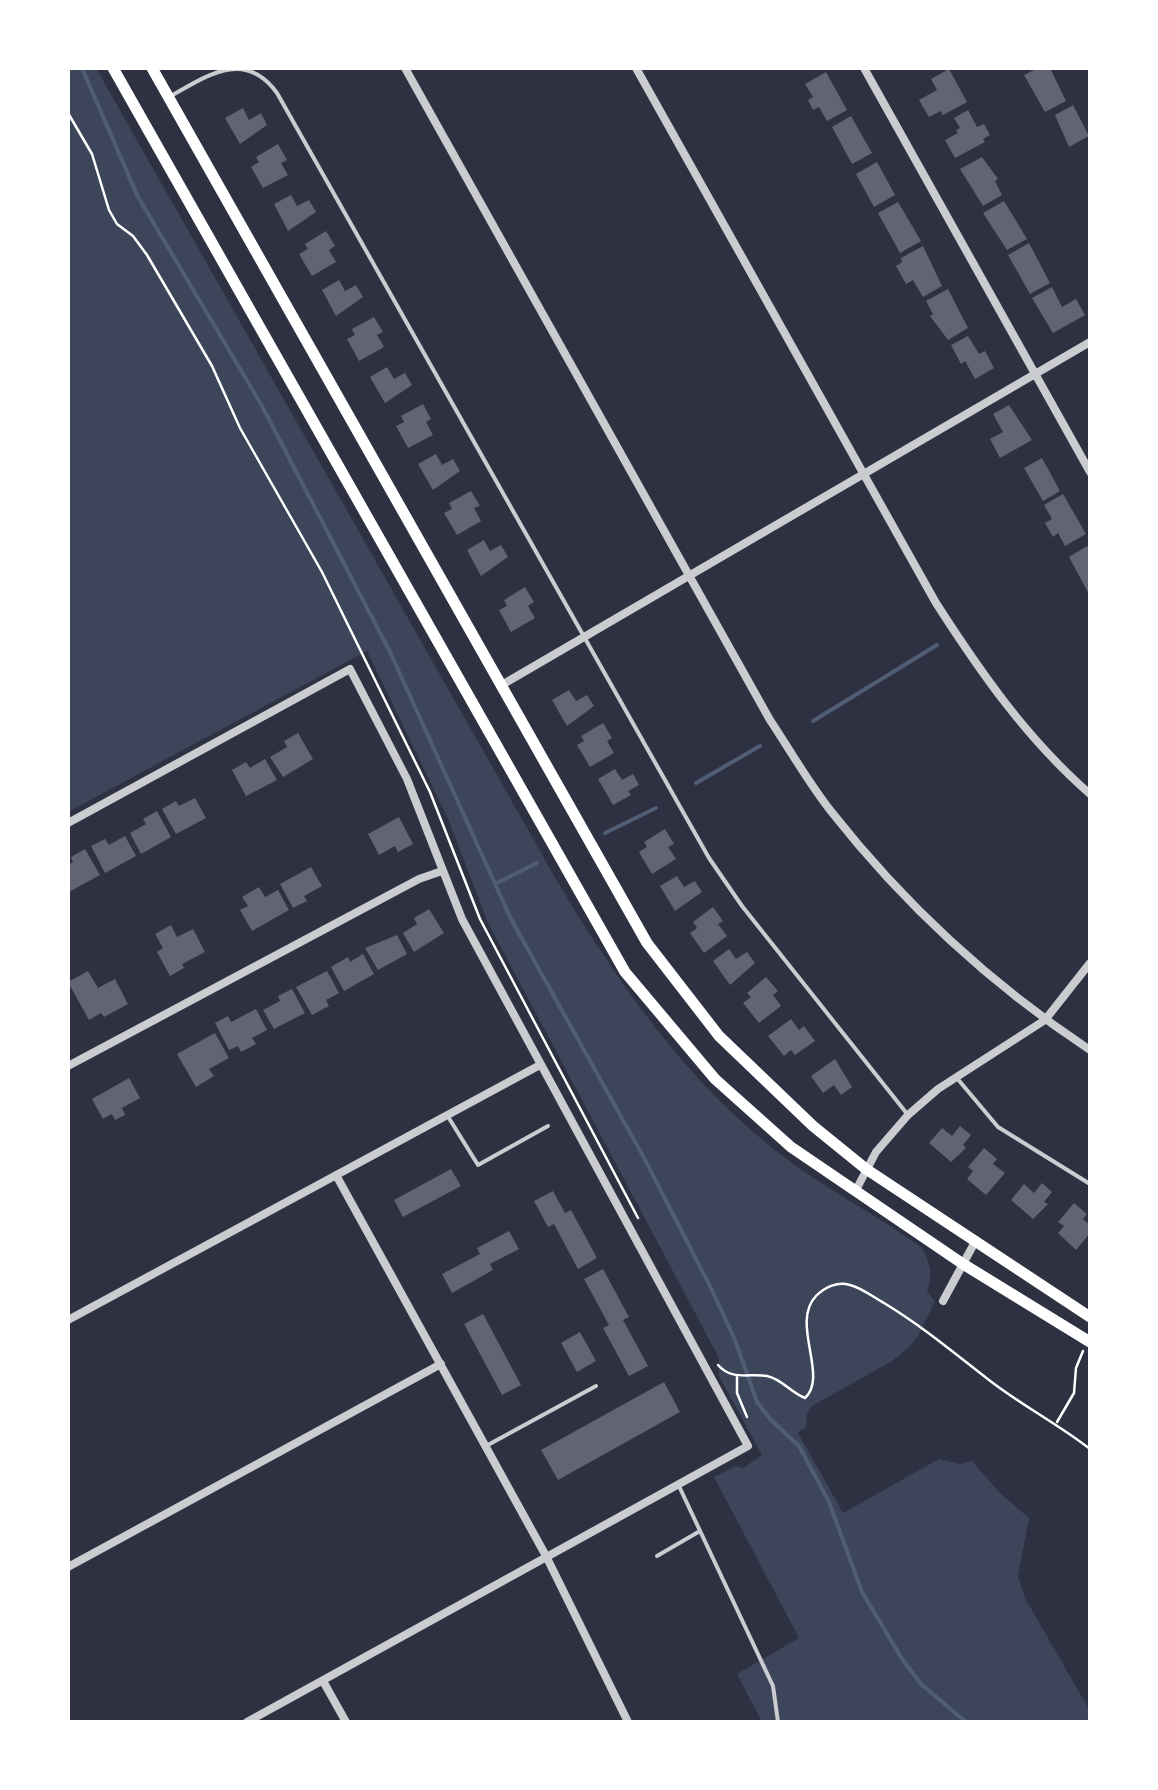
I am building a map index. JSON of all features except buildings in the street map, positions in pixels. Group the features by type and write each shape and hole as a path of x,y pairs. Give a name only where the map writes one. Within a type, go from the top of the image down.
{"main road":[{"path":"113,68 625,972 715,1079 791,1147 1087,1346"},
{"path":"152,68 647,943 719,1036 813,1126 866,1169 1090,1318"}],"street":[{"path":"405,68 770,720 829,808 916,910 1045,1020 1090,1050"},
{"path":"636,68 861,473 972,660 1033,738 1090,794"},
{"path":"864,68 1090,472"},
{"path":"500,686 1090,342"},
{"path":"68,822 350,669 407,779 462,919 748,1446 247,1722"},
{"path":"68,1066 442,870"},
{"path":"856,1190 876,1152 908,1115 956,1077 1045,1020 1090,963"},
{"path":"68,1320 540,1064"},
{"path":"336,1176 546,1556 628,1722"},
{"path":"944,1301 976,1240"},
{"path":"68,1567 442,1364"},
{"path":"322,1681 346,1722"}],"lane":[{"path":"168,97 228,69 244,68 269,81 724,882 908,1115"},
{"path":"956,1077 998,1127 1090,1184"},
{"path":"447,1115 478,1165 548,1126"},
{"path":"486,1446 596,1386"},
{"path":"678,1484 774,1686 778,1722"},
{"path":"657,1556 700,1532"}],"path":[{"path":"742,1433 748,1423 737,1393 737,1376 766,1376 800,1397 809,1395 813,1378 808,1307 818,1293 841,1283 864,1291 913,1321 988,1379 1090,1449"},
{"path":"1056,1423 1074,1393 1076,1368 1087,1346"}],"shaded area":[{"path":"68,68 96,68 557,881 629,993 684,1062 746,1125 797,1166 921,1247 930,1269 927,1292 935,1301 918,1336 892,1361 812,1406 806,1427 798,1433 843,1513 939,1459 960,1464 972,1461 1029,1518 1018,1576 1025,1598 1090,1711 1090,1722 762,1722 737,1674 799,1638 714,1477 735,1466 743,1468 762,1455 719,1376 719,1358 488,923 448,819 367,651 68,812"}],"waterway":[{"path":"82,68 137,195 262,406 391,654 511,919 643,1156 711,1288 757,1402 799,1446 829,1502 862,1592 902,1659 921,1684 966,1722"},
{"path":"813,721 937,645"},
{"path":"696,783 760,746"},
{"path":"605,833 656,808"},
{"path":"497,883 537,863"}]}
